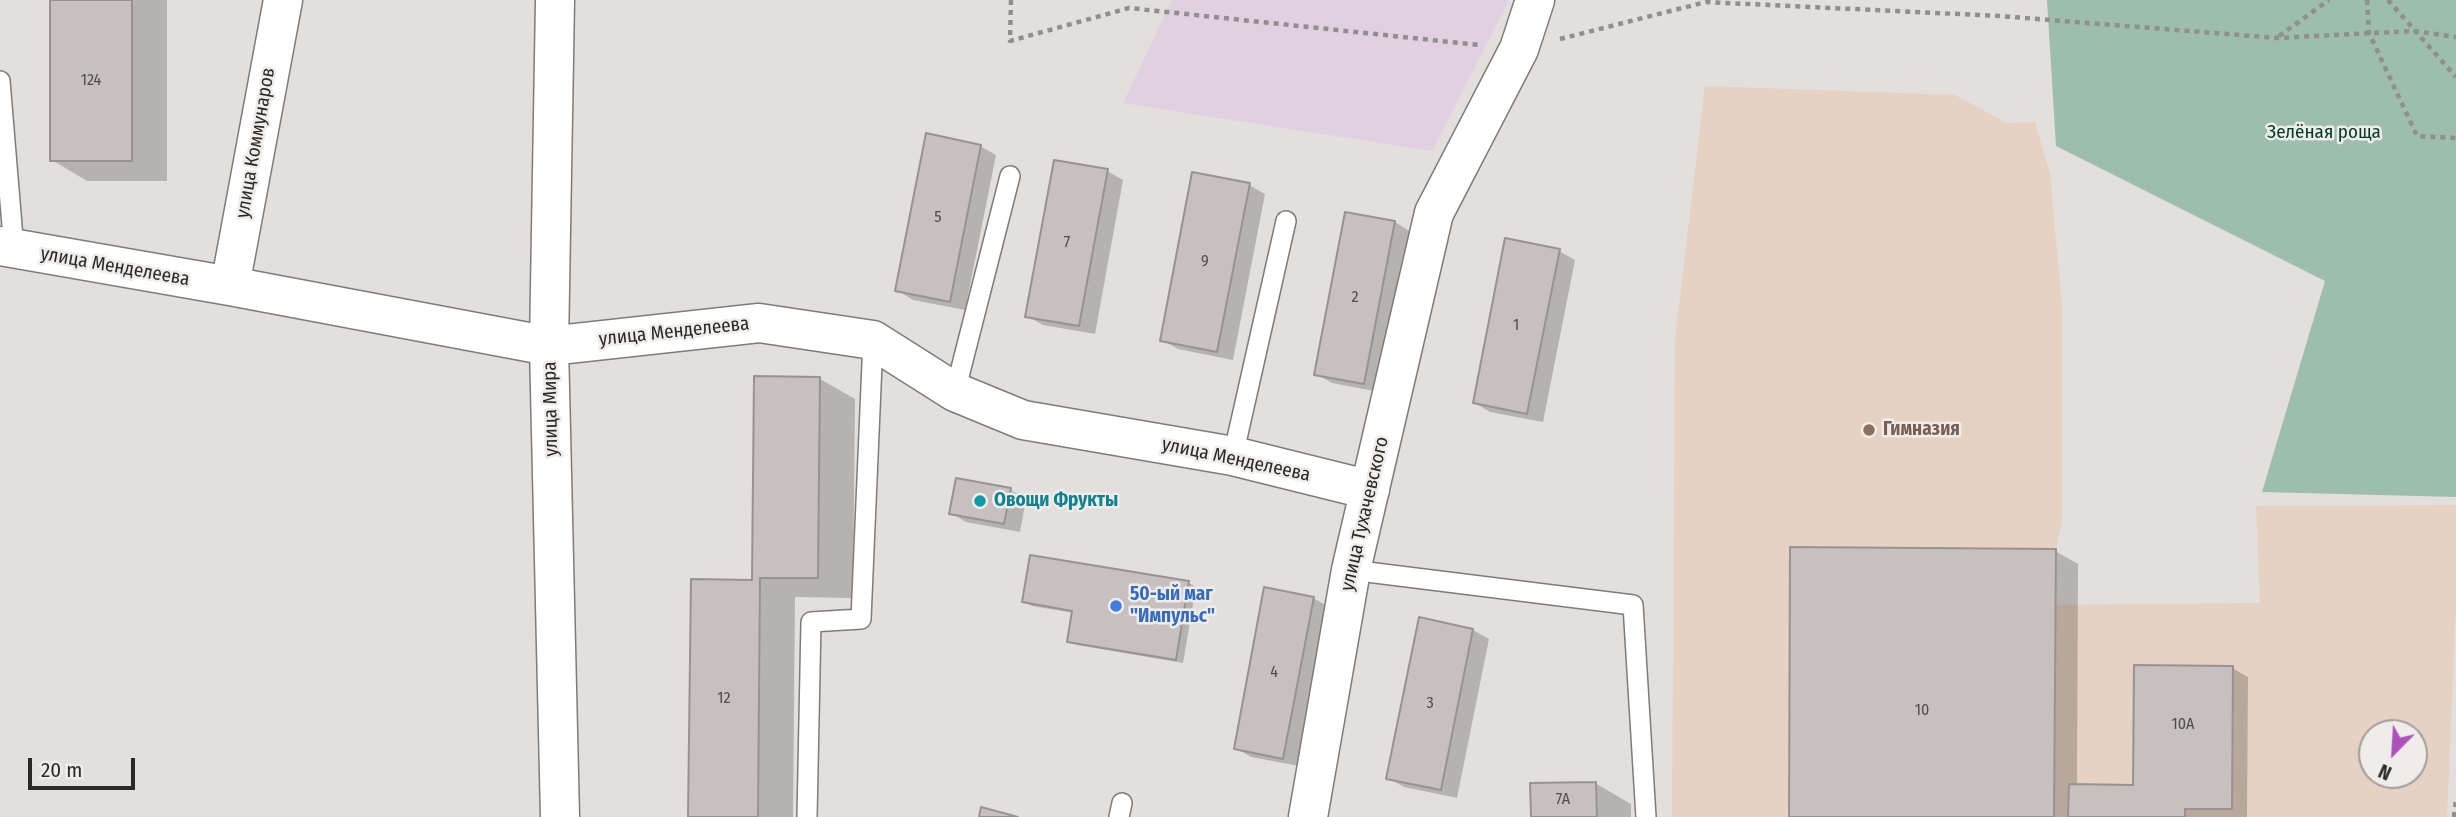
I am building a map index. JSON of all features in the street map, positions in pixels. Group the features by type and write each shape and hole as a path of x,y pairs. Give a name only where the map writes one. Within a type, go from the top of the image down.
{"street":[{"name":"улица Коммунаров","path":"230,286 283,0"},
{"name":"улица Мира","path":"555,0 549,346 560,817"},
{"name":"улица Тухачевского","path":"1308,817 1351,570 1434,213 1519,49 1535,0"},
{"name":"улица Менделеева","path":"7,248 230,286 549,346 760,323 873,340 955,392 1023,420 1233,456 1370,490"}],"lane":[{"path":"0,80 7,248"},
{"path":"955,392 1010,176"},
{"path":"1233,456 1286,221"},
{"path":"807,817 811,622 860,619 873,340"},
{"path":"1351,570 1633,605 1646,817"}],"path":[{"path":"1011,0 1010,41 1129,8 1519,49 1706,2 2000,16 2277,37 2414,31 2456,37"},
{"path":"2277,37 2329,0"},
{"path":"2367,0 2369,33 2417,136 2456,138"},
{"path":"2388,0 2456,77"},
{"path":"2454,817 2456,799"}],"shaded area":[{"path":"1172,0 1509,0 1432,151 1123,103"},
{"name":"Гимназия","path":"1705,86 1955,95 2007,123 2035,122 2050,174 2062,307 2062,520 2056,549 2056,605 2260,603 2256,506 2456,505 2456,605 2447,817 1672,817 1675,340"}],"green space":[{"name":"Зелёная роща","path":"2047,0 2456,0 2456,497 2262,492 2325,281 2056,146"}],"building":[{"path":"50,0 132,0 132,161 50,161"},
{"path":"926,133 981,145 950,302 895,291"},
{"path":"1054,160 1108,169 1079,326 1025,317"},
{"path":"1192,172 1250,183 1217,352 1160,341"},
{"path":"1345,212 1395,221 1364,384 1314,375"},
{"path":"1505,238 1560,249 1527,414 1473,403"},
{"path":"754,376 820,377 818,578 760,578 758,817 688,817 691,579 752,580"},
{"name":"Овощи Фрукты","path":"956,478 1011,488 1004,524 949,514"},
{"path":"1790,547 2056,549 2054,817 1789,817"},
{"name":"50-ый маг \"Импульс\"","path":"1030,555 1189,581 1176,660 1067,642 1072,611 1022,602"},
{"path":"1264,587 1314,597 1283,759 1234,749"},
{"path":"1419,617 1473,629 1441,790 1386,779"},
{"path":"2134,665 2233,666 2232,809 2185,809 2185,817 2068,817 2069,784 2133,785"},
{"path":"1596,782 1597,817 1531,817 1530,783"},
{"path":"981,807 1018,817 979,817"}],"place":[{"name":"Гимназия","path":"1869,430"},
{"name":"Овощи Фрукты","path":"980,501"},
{"name":"50-ый маг \"Импульс\"","path":"1116,606"}]}
